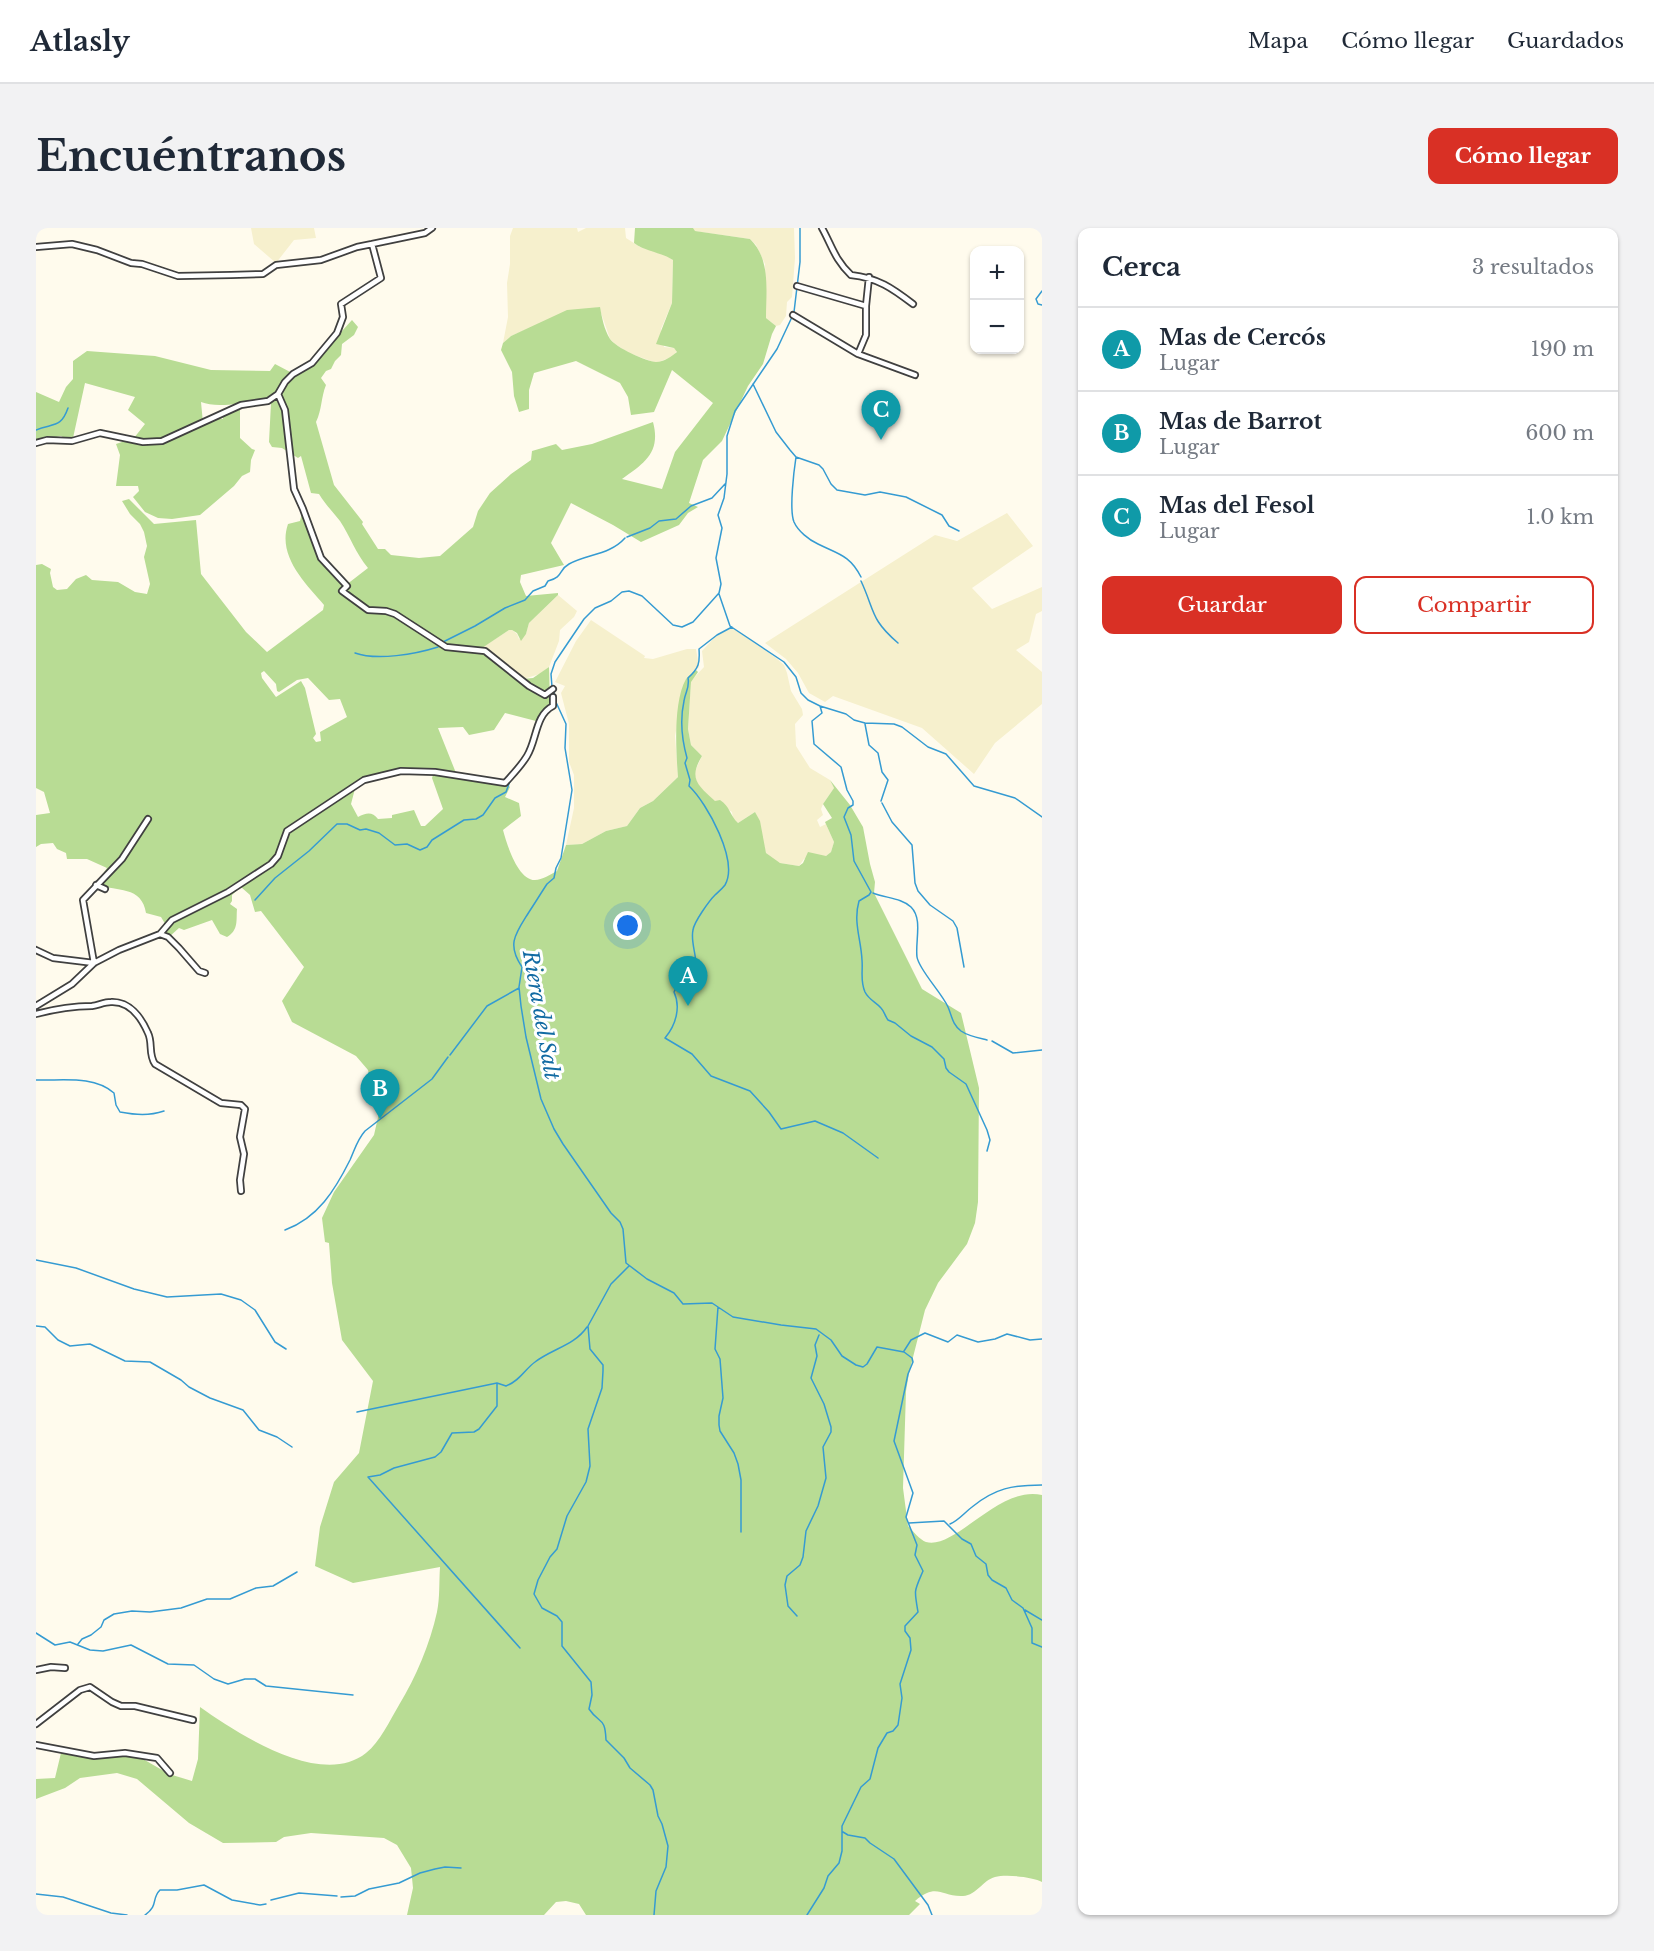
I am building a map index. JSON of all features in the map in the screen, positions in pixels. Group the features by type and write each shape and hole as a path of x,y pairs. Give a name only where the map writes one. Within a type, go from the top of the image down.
{"street":[{"path":"36,247 72,244 97,250 131,264 142,264 178,276 263,274 276,265 321,260 357,247 425,233 432,228"},
{"path":"822,228 834,255 851,275 869,277 887,285 914,304"},
{"path":"36,443 47,440 72,441 100,433 143,442 162,441 241,405 268,401 278,394 293,374 312,363 340,328 343,317 341,304 381,278 372,244"},
{"path":"858,354 866,336 869,277"},
{"path":"797,286 866,306"},
{"path":"793,315 858,354 915,375"},
{"path":"278,394 285,410 294,489 321,558 347,586 342,591 368,610 395,614 446,647 485,651 545,696 553,689"},
{"path":"36,1006 72,984 94,963 119,950 160,934 172,920 228,892 271,864 278,856 287,831 364,780 401,771 435,772 505,783 528,755 546,710 553,706 554,697"},
{"path":"94,963 83,900 122,859 148,819"},
{"path":"96,885 105,889"},
{"path":"160,934 168,937 202,974"},
{"path":"36,950 54,958 94,963"},
{"path":"36,1014 62,1007 114,1002 131,1008 150,1035 150,1056 158,1067 221,1103 243,1107 245,1112 240,1137 244,1154 240,1180 242,1191"},
{"path":"36,1670 51,1667 65,1668"},
{"path":"36,1725 80,1690 90,1687 121,1706 135,1706 193,1720"},
{"path":"36,1745 94,1756 125,1753 158,1758 170,1773"}],"shaded area":[{"path":"251,228 314,228 316,238 294,240 276,263 254,244"},
{"path":"513,228 577,228 578,232 586,228 625,228 626,238 640,247 663,253 673,260 672,303 661,329 664,347 674,348 677,351 672,357 656,363 629,353 610,339 599,307 532,327 511,336 503,343 508,317 507,283 510,236"},
{"path":"693,228 794,228 795,258 792,297 787,302 786,316 780,325 776,326 766,318 765,264 756,245 750,239 694,231"},
{"path":"1007,513 1033,546 972,588 992,609 1042,587 1042,611 1036,614 1029,642 1016,650 1042,672 1042,704 995,743 974,774 922,728 833,696 825,702 809,693 798,673 786,659 765,643 935,535 957,541"},
{"path":"558,595 577,611 560,630 559,641 549,667 540,674 523,679 481,648 509,630 517,634 519,639 526,634 529,623"},
{"path":"591,620 645,656 644,658 653,659 687,649 696,649 699,667 686,679 675,736 678,777 653,801 640,808 627,826 606,831 582,844 566,845 574,808 574,775 569,762 569,724 561,693 565,686 555,682 576,641"},
{"path":"731,627 784,665 791,691 803,715 795,724 796,746 810,768 830,780 834,788 823,804 821,809 823,815 817,820 820,827 826,824 834,842 831,852 826,856 804,859 799,866 780,863 772,859 766,853 755,812 738,823 733,819 732,812 713,800 698,785 694,773 702,756 691,745 688,729 691,681 704,667 702,651 715,637"}],"green space":[{"path":"635,228 693,228 695,231 750,239 757,247 764,266 766,318 776,326 763,364 748,386 722,441 703,460 689,503 698,507 688,513 679,525 641,542 571,503 551,543 564,565 521,575 520,582 526,596 558,593 558,595 529,623 521,641 517,633 509,630 482,648 523,679 533,678 549,667 550,703 536,721 505,713 494,730 469,735 463,727 438,728 456,773 400,769 357,781 351,804 358,817 369,814 378,819 392,818 392,815 414,810 421,826 425,826 443,809 432,778 433,775 506,783 510,787 505,797 519,803 521,816 503,830 510,852 523,874 535,880 543,878 557,871 566,845 582,844 606,831 627,826 640,808 653,801 678,777 676,727 679,700 686,679 696,670 698,672 691,682 688,729 691,745 702,756 695,776 700,786 715,801 723,802 738,823 755,812 760,821 766,853 780,863 799,866 808,852 826,856 831,852 834,842 825,822 832,818 823,804 834,788 830,780 850,805 863,827 875,882 874,893 922,989 961,1013 979,1088 978,1202 975,1223 967,1244 938,1283 925,1310 906,1391 903,1488 908,1526 926,1542 938,1542 951,1537 1010,1499 1026,1494 1042,1495 1042,1882 1026,1877 1000,1876 987,1881 968,1895 955,1896 929,1892 915,1901 920,1904 909,1915 586,1915 579,1904 566,1901 556,1902 544,1915 407,1915 413,1888 411,1868 397,1845 384,1838 311,1833 284,1837 276,1842 223,1843 189,1823 137,1779 117,1773 80,1778 65,1788 36,1799 36,1779 55,1778 61,1753 99,1758 136,1755 169,1774 192,1781 198,1759 200,1707 257,1742 303,1761 326,1765 347,1762 366,1753 384,1730 422,1660 437,1612 440,1567 353,1583 315,1566 320,1527 334,1482 359,1453 373,1381 342,1340 332,1283 329,1243 325,1242 322,1218 334,1192 374,1135 379,1113 368,1070 356,1056 292,1022 282,1001 304,967 261,911 255,912 250,895 241,887 232,895 230,904 237,909 237,921 235,928 227,937 220,934 212,920 184,930 179,928 169,937 163,934 167,927 161,917 146,913 144,904 134,894 95,885 107,868 87,859 67,859 66,853 57,849 53,843 36,847 36,815 50,813 44,792 36,788 36,565 42,564 51,569 53,587 57,590 67,589 76,579 86,575 92,580 118,582 135,592 147,594 150,584 144,557 147,546 144,532 122,501 129,499 154,524 196,520 201,574 246,632 267,652 323,610 324,605 301,578 290,558 286,547 288,524 300,521 302,513 322,555 346,585 368,568 340,521 319,494 311,493 301,456 298,458 282,448 272,447 269,442 271,403 267,398 225,405 201,402 203,423 217,418 223,419 223,415 240,407 240,438 255,450 250,472 242,476 234,486 200,515 172,519 158,518 145,512 133,497 139,491 138,486 116,486 120,455 116,444 134,438 145,424 128,410 135,397 85,383 73,438 66,439 61,436 36,441 36,392 59,402 66,387 73,379 73,361 87,351 155,356 211,370 270,371 275,364 294,374 313,363 352,320 358,327 354,335 342,344 341,355 321,378 326,385 316,422 334,485 363,522 362,524 378,549 385,549 391,555 419,558 440,556 473,527 478,511 490,493 531,460 532,451 556,444 562,450 592,444 653,422 655,441 653,449 638,468 622,479 662,489 675,452 713,403 672,370 654,412 631,415 628,397 620,383 576,361 534,373 529,390 529,409 519,412 514,396 512,372 501,350 503,343 511,336 567,310 600,307 610,339 624,350 656,362 665,360 677,352 674,348 656,344 672,303 673,260 634,243","holes":["264,671 276,684 279,692 297,680 308,678 329,700 340,699 347,717 320,732 321,741 316,742 313,738 316,734 305,688 301,681 276,697 262,678 261,673"]}],"waterway":[{"path":"794,312 800,262 800,228"},
{"path":"1042,291 1036,299 1038,304 1042,305"},
{"name":"Riera del Salt","path":"552,687 551,674 555,662 584,619 595,608 611,601 622,592 629,591 642,596 673,625 682,627 693,622 719,593 721,584 716,558 722,528 718,515 724,498 727,474 727,436 735,411 777,349 792,317"},
{"path":"753,384 776,432 790,450 796,457 819,465 837,490 865,495 880,492 906,497 942,515 949,526 959,531"},
{"path":"36,430 60,422 68,408"},
{"path":"796,457 792,500 794,522 811,540 848,560 861,577"},
{"path":"627,537 650,528 659,521 676,519 691,506 712,498 725,484"},
{"path":"443,642 505,608 525,600 533,591 556,578 569,564 612,548 625,538"},
{"path":"861,581 878,621 898,643"},
{"path":"719,594 730,626 784,662 796,677 801,693 808,700 820,706 822,713 812,721 814,744 841,767 847,790 853,801 853,805 848,808 844,817 851,835 854,861 871,892 859,901 857,909 863,988 868,997 882,1009 888,1020 932,1047 944,1059 949,1072 966,1084 987,1130 990,1140 987,1151"},
{"path":"732,627 699,649 698,665 688,678 682,722 689,786 704,805 719,833 725,848 728,875 725,885 709,902 694,926 692,937 695,971 688,983 676,988 674,992 677,1004 676,1016 665,1038 692,1054 711,1076 750,1091 781,1129 815,1121 843,1133 878,1158"},
{"path":"355,653 385,656 408,654 438,647"},
{"path":"554,692 555,700 566,724 565,748 572,790 561,858 554,878 547,884 520,926 514,945 517,959 522,967 519,987 526,1037 541,1099 554,1129 611,1213 620,1222 623,1229 626,1263 647,1279 674,1293 683,1304 712,1303 733,1317 816,1329 831,1340 842,1356 863,1367 877,1347 904,1352 912,1358 913,1362 908,1374 894,1441 913,1493 906,1517 917,1545 915,1555 923,1571 916,1591 918,1612 905,1626 905,1631 910,1638 911,1650 900,1684 902,1698 898,1725 893,1731 887,1733 878,1748 870,1779 861,1787 842,1826 842,1851 839,1863 828,1876 824,1888 807,1915"},
{"path":"820,706 865,723 894,724 902,727 928,747 946,754 974,786 1015,798 1042,817"},
{"path":"865,724 869,745 878,753 882,772 888,780 881,801"},
{"path":"255,900 275,878 309,851 337,824 347,824 360,830 366,829 379,833 395,845 407,844 420,850 427,847 432,840 464,820 476,819 483,815 495,798 506,792 510,781 532,751"},
{"path":"882,803 892,822 912,845 915,883 918,891 930,905 953,921 957,928 964,967"},
{"path":"873,893 907,904 915,912 918,930 917,957 922,968 945,1001 958,1028 967,1034 987,1040"},
{"path":"450,1055 487,1006 519,988"},
{"path":"992,1041 1013,1053 1042,1050"},
{"path":"285,1230 307,1218 324,1202 338,1182 365,1131 432,1079 448,1057"},
{"path":"36,1080 77,1080 106,1087 114,1093 120,1112 142,1115 164,1111"},
{"path":"36,1260 76,1268 134,1289 167,1297 221,1294 241,1300 255,1310 275,1342 286,1349"},
{"path":"629,1266 611,1284 588,1326 590,1349 603,1365 602,1388 588,1429 590,1466 586,1482 567,1516 557,1549 538,1580 534,1594 542,1608 557,1616 562,1622 562,1646 591,1682 592,1695 589,1709 603,1724 606,1740 653,1790 658,1816 668,1846 666,1867 656,1891 654,1915"},
{"path":"718,1307 715,1349 720,1359 723,1398 719,1425 738,1464 741,1480 741,1532"},
{"path":"36,1326 45,1327 58,1340 70,1346 90,1344 125,1361 150,1362 210,1398 243,1410 259,1430 277,1437 292,1447"},
{"path":"520,1648 368,1477 435,1457 441,1452 452,1433 474,1432 479,1429 497,1406 497,1383 506,1386 511,1384 535,1362 570,1343 587,1327"},
{"path":"904,1351 911,1340 925,1333 948,1342 957,1335 978,1342 1007,1334 1030,1340 1042,1339"},
{"path":"797,1616 788,1606 785,1585 787,1576 800,1565 803,1557 806,1531 818,1506 826,1478 823,1447 831,1432 824,1404 811,1378 817,1356 815,1345 819,1335"},
{"path":"357,1412 497,1383"},
{"path":"950,1524 980,1501 997,1492 1013,1487 1042,1485"},
{"path":"909,1523 944,1521 962,1539 971,1544 976,1556 986,1564 988,1575 992,1580 1006,1588 1012,1600 1023,1608 1032,1628 1032,1643 1042,1647"},
{"path":"78,1644 114,1614 181,1608 207,1599 230,1599 256,1588 273,1586 297,1572"},
{"path":"1025,1610 1042,1620"},
{"path":"36,1633 55,1645 70,1642 90,1650 103,1651 131,1645 168,1664 194,1665 214,1679 228,1684 245,1679 255,1679 266,1686 353,1695"},
{"path":"843,1832 865,1838 894,1859 928,1905 932,1915"},
{"path":"341,1897 355,1896 369,1889 399,1883 435,1869 461,1868"},
{"path":"145,1915 154,1905 160,1890 177,1890 204,1885 232,1900 266,1904"},
{"path":"271,1900 299,1893 337,1896"},
{"path":"36,1894 63,1897 111,1913 127,1915"}],"place":[{"name":"Mas del Fesol","path":"881,440"},
{"name":"Mas de Cercós","path":"688,1006"},
{"name":"Mas de Barrot","path":"380,1119"}]}
